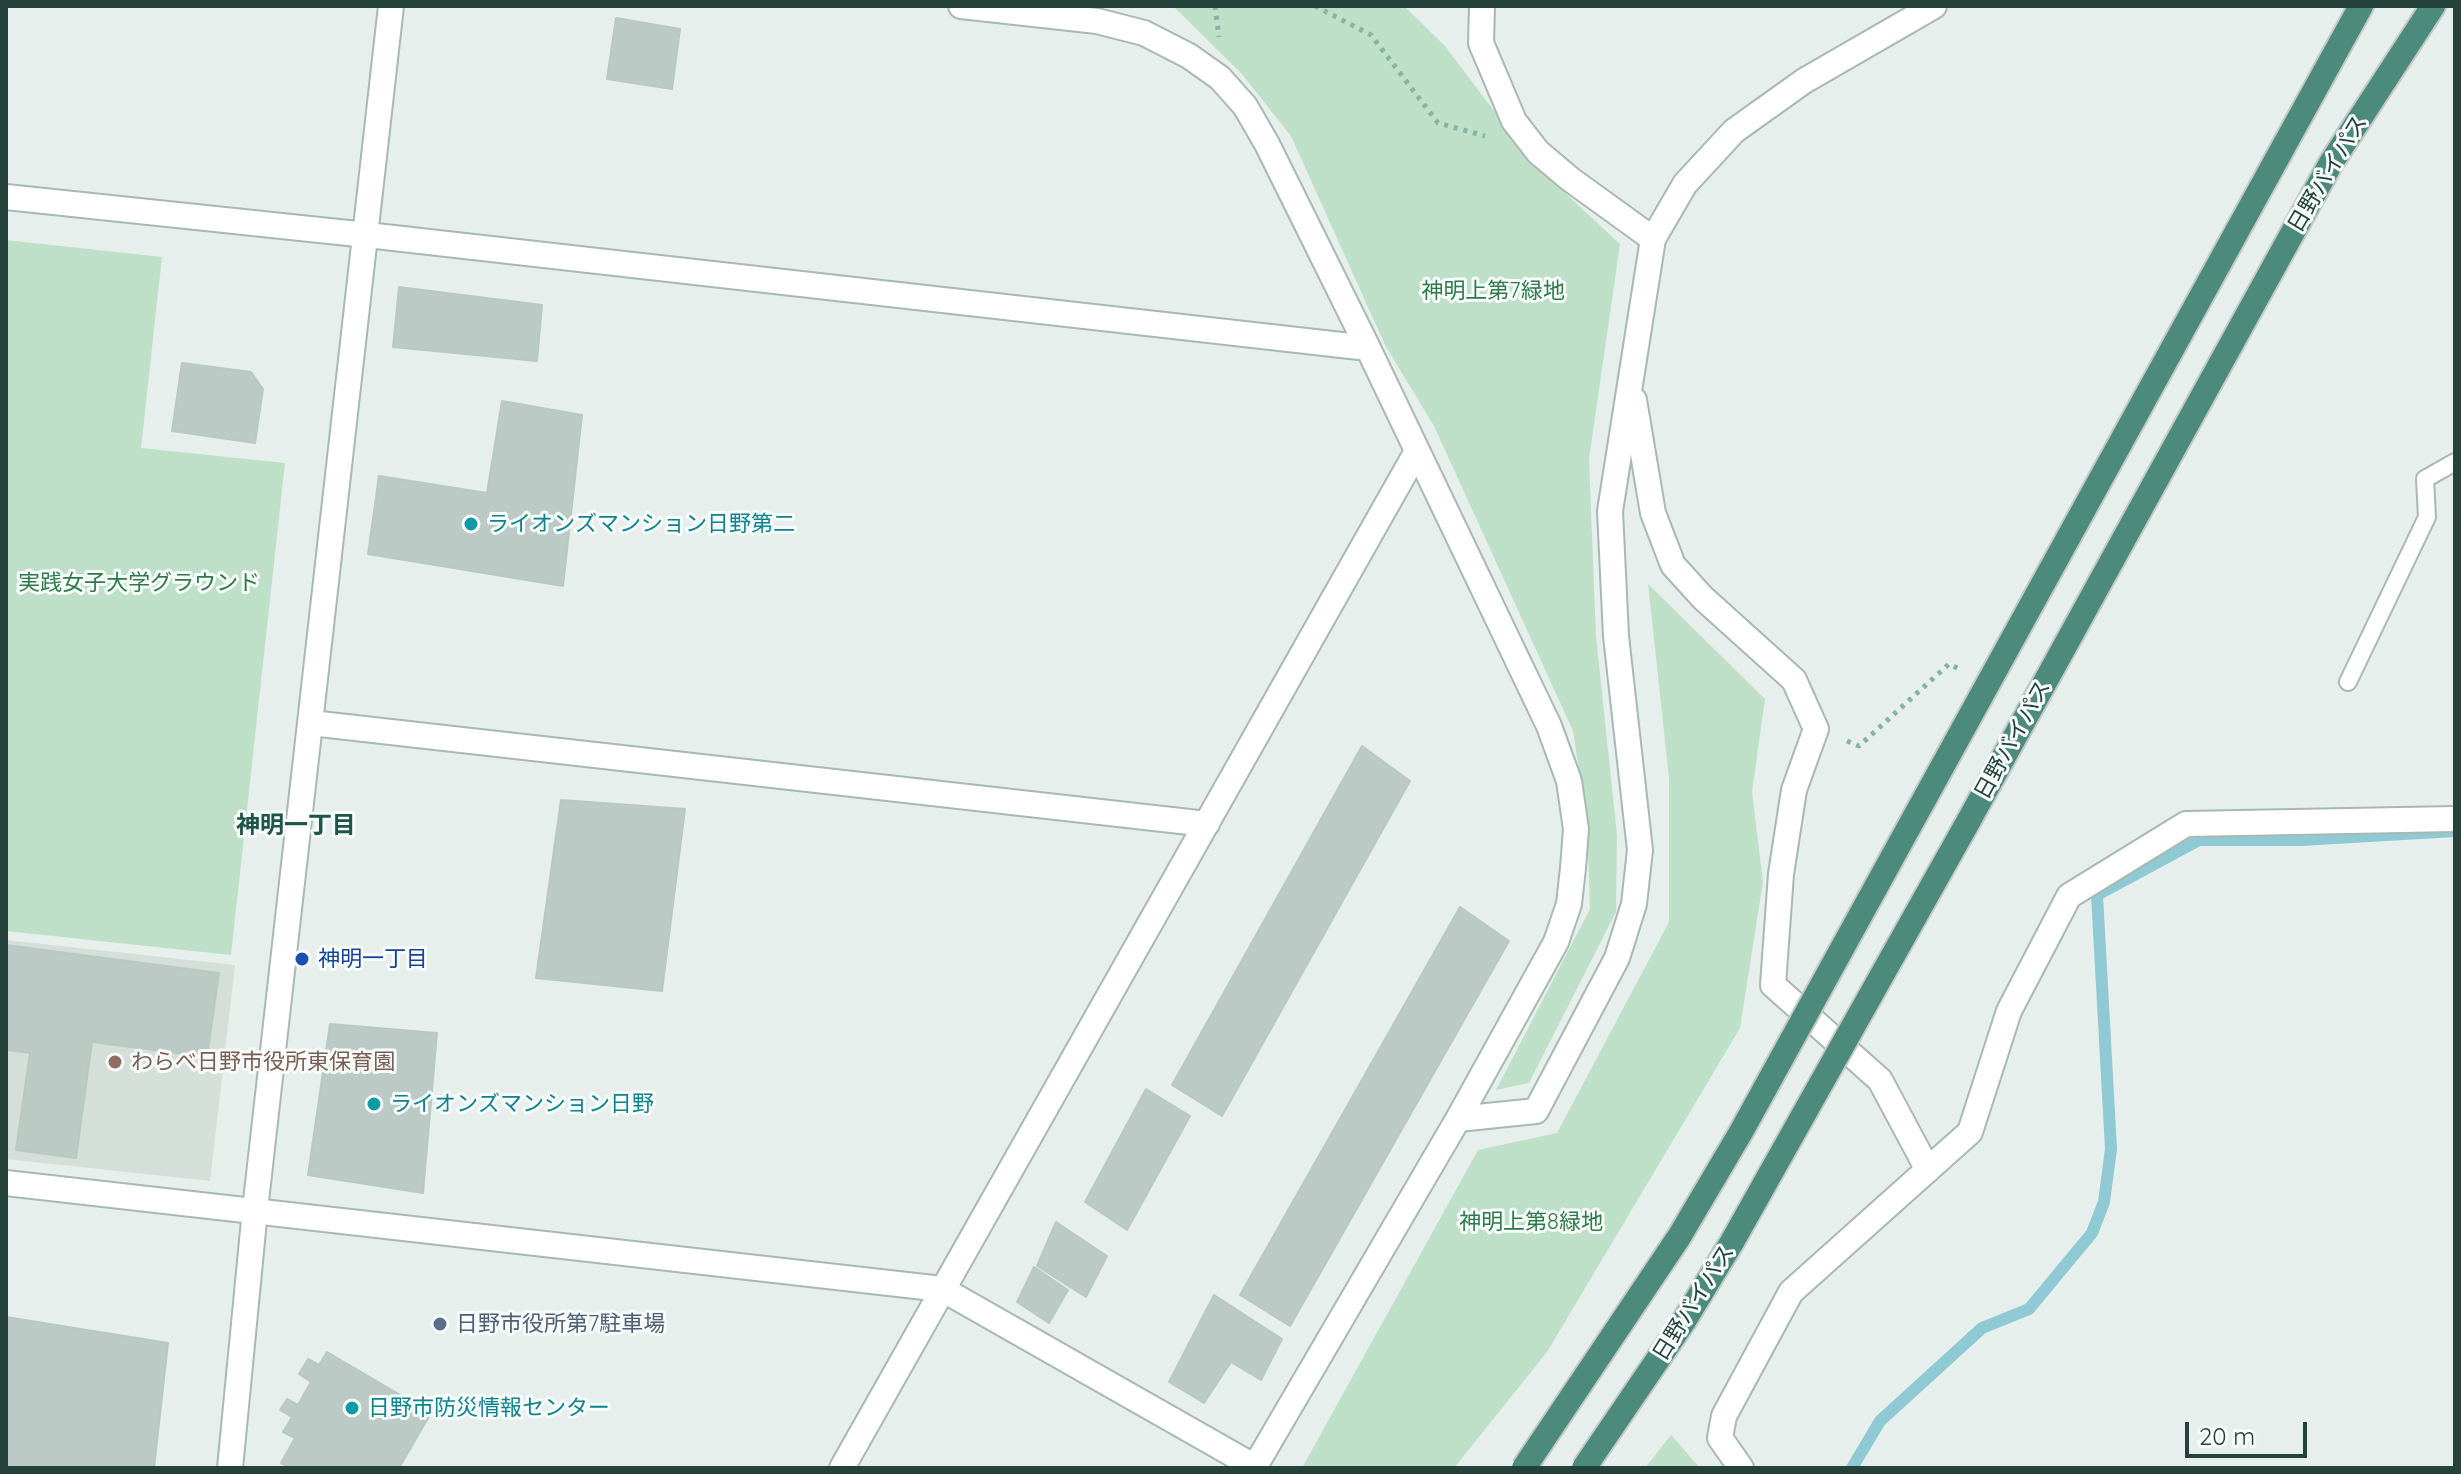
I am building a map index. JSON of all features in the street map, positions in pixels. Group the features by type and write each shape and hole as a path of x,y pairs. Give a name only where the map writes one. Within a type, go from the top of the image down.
{"highway":[{"path":"1524,1468 1679,1237 1748,1119 2361,6"},
{"name":"日野バイパス","path":"1584,1468 1676,1334 1732,1242 1968,822 2331,163 2433,6"}],"street":[{"path":"230,1468 255,1210 391,6"},
{"path":"6,1183 942,1289 1255,1468 1458,1119 1556,942 1569,904 1576,829 1569,781 1560,753 1368,348 1245,106 1220,78 1189,56 1144,33 1097,21 961,6"},
{"path":"1482,6 1481,43 1514,121 1538,152 1653,239"},
{"path":"1458,1119 1536,1111 1617,958 1634,904 1640,850 1616,636 1610,511 1653,239 1685,184 1734,131 1804,81 1934,6"},
{"path":"6,197 1368,348"},
{"path":"1631,386 1653,513 1673,565 1703,598 1794,680 1816,729 1794,790 1781,874 1773,985 1880,1080 1928,1170"},
{"path":"842,1468 1416,453"},
{"path":"311,723 1207,824"},
{"path":"1741,1468 1720,1438 1724,1416 1791,1292 1970,1132 2009,1011 2069,896 2186,824 2455,819"}],"lane":[{"path":"2348,682 2427,517 2425,479 2455,462"}],"path":[{"path":"1315,6 1371,35 1438,123 1538,152"},
{"path":"1816,729 1859,746 1949,664 1987,685"}],"shaded area":[{"name":"わらべ日野市役所東保育園","path":"6,940 235,965 210,1181 6,1159"}],"green space":[{"name":"神明上第7緑地","path":"1173,6 1404,6 1445,46 1535,165 1620,244 1589,459 1596,636 1617,835 1616,912 1529,1083 1496,1090 1590,909 1587,820 1573,731 1434,426 1385,345 1291,136 1241,73"},
{"name":"実践女子大学グラウンド","path":"6,240 162,257 141,448 285,463 231,955 6,931"},
{"name":"神明上第8緑地","path":"1648,584 1765,699 1752,792 1763,882 1740,1028 1547,1352 1454,1468 1302,1468 1478,1150 1557,1133 1669,922 1669,778"},
{"path":"1671,1435 1700,1468 1645,1468"}],"building":[{"path":"616,18 680,29 672,89 607,79"},
{"path":"399,287 542,305 537,361 393,347"},
{"path":"182,363 251,372 263,389 255,443 172,431"},
{"name":"ライオンズマンション日野第二","path":"502,401 582,415 563,586 368,554 379,476 487,493"},
{"path":"1362,746 1410,781 1222,1116 1172,1085"},
{"path":"561,800 685,809 662,991 536,978"},
{"path":"1460,907 1509,941 1290,1326 1240,1295"},
{"path":"6,945 219,973 207,1057 92,1042 76,1158 16,1150 30,1053 6,1050"},
{"name":"ライオンズマンション日野","path":"330,1024 437,1033 423,1193 308,1175"},
{"path":"1146,1089 1190,1116 1127,1230 1085,1202"},
{"path":"1056,1222 1107,1256 1086,1297 1037,1266"},
{"path":"1034,1267 1068,1290 1049,1323 1017,1302"},
{"path":"1214,1295 1282,1339 1261,1380 1231,1362 1204,1403 1169,1382"},
{"path":"6,1317 168,1343 154,1468 6,1468"},
{"name":"日野市防災情報センター","path":"327,1352 431,1413 399,1468 289,1468 281,1463 295,1438 283,1432 292,1417 280,1410 287,1399 298,1405 311,1382 299,1374 308,1359 319,1365"}],"waterway":[{"path":"1852,1468 1880,1421 1982,1328 2029,1309 2092,1233 2104,1202 2111,1149 2097,895 2199,840 2301,840 2455,831"}],"place":[{"name":"ライオンズマンション日野第二","path":"471,524"},
{"name":"神明一丁目","path":"302,959"},
{"name":"わらべ日野市役所東保育園","path":"115,1062"},
{"name":"ライオンズマンション日野","path":"374,1104"},
{"name":"日野市役所第7駐車場","path":"440,1324"},
{"name":"日野市防災情報センター","path":"352,1408"}],"district":[{"name":"神明一丁目","path":"296,826"}]}
